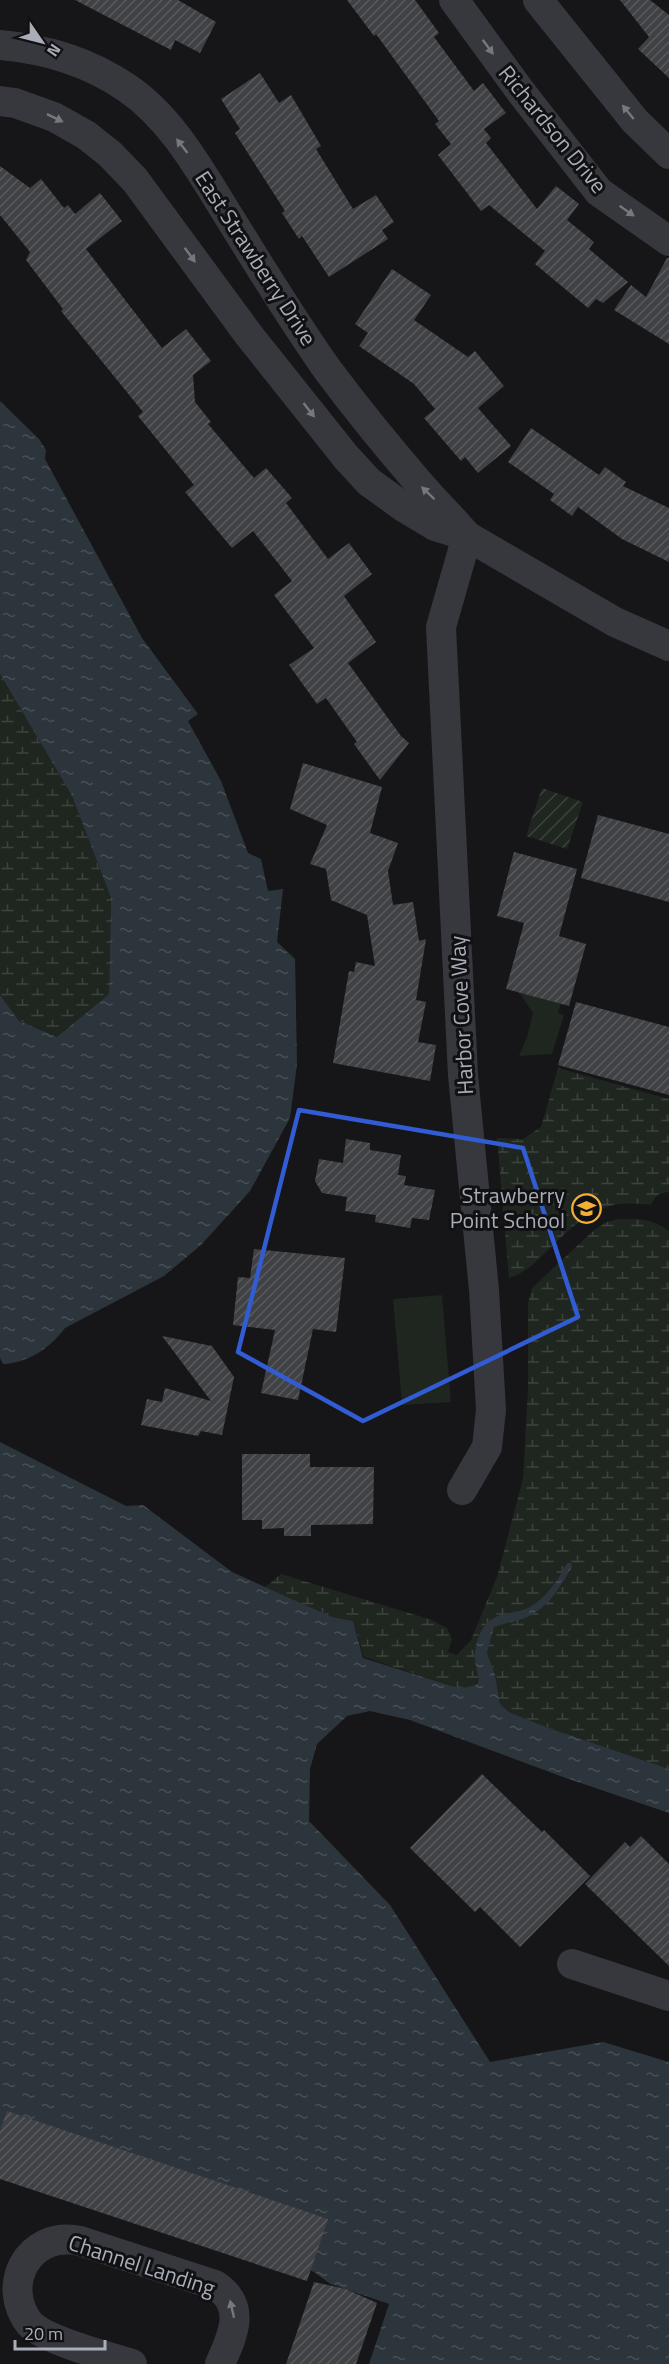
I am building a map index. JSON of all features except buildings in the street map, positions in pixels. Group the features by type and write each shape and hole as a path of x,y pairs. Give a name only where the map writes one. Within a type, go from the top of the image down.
{"street":[{"name":"Richardson Drive","path":"454,0 521,92 599,192 669,241"},
{"path":"538,0 635,121 669,154"},
{"name":"East Strawberry Drive","path":"0,45 32,47 67,57 99,71 129,89 160,118 186,150 273,288 327,368 420,485 447,511 467,536"},
{"name":"East Strawberry Drive","path":"0,101 15,103 54,117 86,135 110,154 135,180 248,334 346,457 369,482 435,526 467,536 615,622 669,646"},
{"name":"Harbor Cove Way","path":"462,1490 487,1447 491,1410 484,1290 463,1075 441,627 467,536"},
{"path":"572,1964 669,1996"},
{"name":"Channel Landing","path":"132,2364 39,2331 30,2324 20,2309 9,2269 22,2263 34,2248 42,2243 61,2238 80,2241 215,2285 231,2300 235,2311 234,2323 220,2364"}],"highlighted area":[{"path":"299,1110 523,1148 578,1317 363,1421 238,1352"}],"green space":[{"path":"0,674 72,796 111,898 109,994 57,1037 19,1021 0,995"},
{"path":"542,788 583,802 567,849 526,836"},
{"path":"519,992 561,1003 558,1013 564,1015 552,1054 519,1056 533,1013"},
{"path":"558,1068 669,1099 669,1192 658,1195 651,1205 617,1205 592,1213 570,1229 529,1268 509,1278 497,1138 523,1139 541,1127"},
{"path":"618,1219 650,1221 669,1231 669,1769 546,1727 509,1712 500,1704 495,1675 487,1653 494,1626 547,1602 562,1585 572,1567 567,1564 540,1601 527,1609 501,1616 484,1626 480,1677 474,1685 458,1688 364,1657 353,1621 332,1617 265,1587 281,1574 432,1620 447,1628 452,1639 448,1652 457,1655 471,1640 497,1577 523,1479 528,1389 528,1303 532,1288 592,1232 604,1223"},
{"path":"442,1295 451,1402 402,1405 393,1299"}],"water":[{"path":"0,401 39,439 46,450 45,459 142,638 198,714 188,721 221,781 248,853 261,859 268,891 283,889 277,942 295,959 297,1064 290,1118 250,1191 201,1245 164,1276 65,1328 38,1353 21,1361 3,1364 0,1358 0,995 19,1021 57,1037 109,994 111,898 72,796 0,674"},
{"path":"0,1442 126,1506 143,1505 232,1572 332,1617 353,1621 363,1658 458,1688 474,1686 478,1681 475,1651 479,1635 487,1623 498,1616 528,1608 540,1600 560,1576 567,1563 571,1563 572,1567 554,1595 535,1613 494,1627 487,1653 495,1675 500,1704 509,1712 546,1727 669,1769 669,1813 563,1777 410,1720 370,1711 347,1716 317,1744 310,1769 309,1821 390,1905 490,2062 603,2042 669,2062 669,2364 308,2364 336,2288 314,2272 121,2189 0,2151"}],"pier":[{"path":"331,2284 389,2304 369,2364 308,2364 335,2288"}],"place":[{"name":"Strawberry Point School","path":"586,1208"}]}
